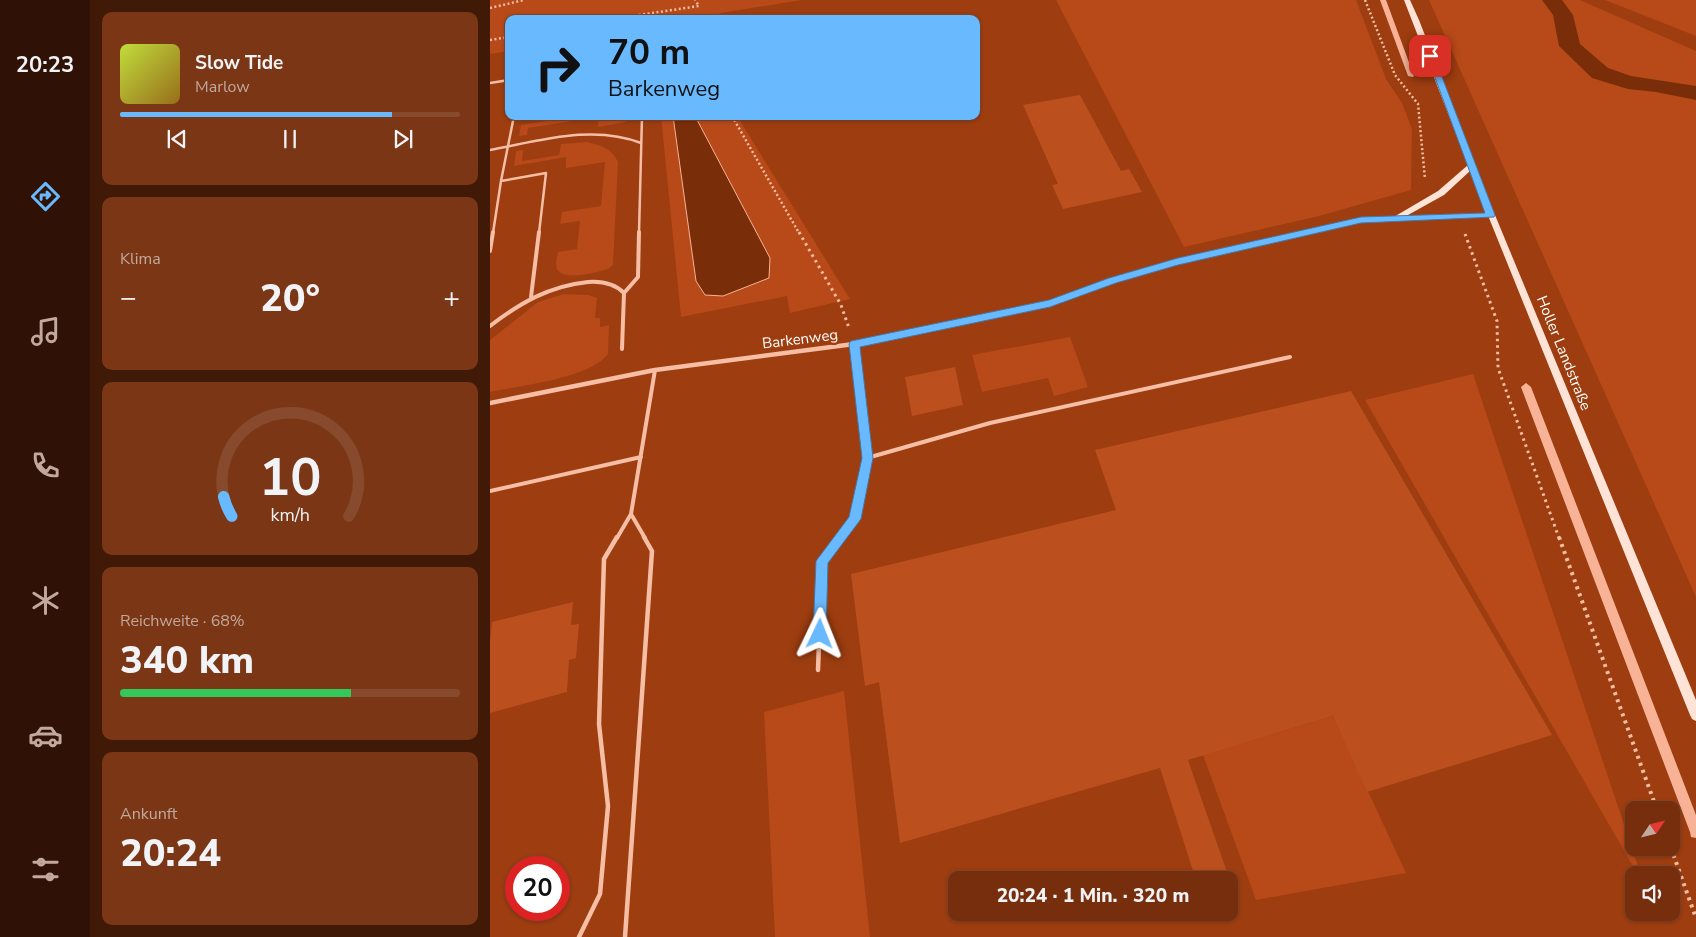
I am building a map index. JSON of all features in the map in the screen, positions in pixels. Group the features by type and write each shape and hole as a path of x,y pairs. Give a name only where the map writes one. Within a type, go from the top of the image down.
{"main road":[{"name":"Holler Landstraße","path":"1407,0 1491,215 1696,715"},
{"path":"1396,218 1441,193 1472,166"}],"street":[{"name":"Barkenweg","path":"490,403 655,370 854,344 1050,304 1112,280 1188,259 1361,220 1491,215"}],"lane":[{"path":"490,83 505,81"},
{"path":"490,251 513,120"},
{"path":"622,349 624,293 638,277 642,120"},
{"path":"490,150 576,136 607,134 626,136 641,142"},
{"path":"502,181 546,173 531,297"},
{"path":"490,326 531,297 558,286 580,283 608,283 624,293"},
{"path":"818,670 822,561 855,519 867,458 854,344"},
{"path":"867,458 990,423 1290,357"},
{"path":"579,937 600,894 608,806 599,724 604,560 631,514 655,370"},
{"path":"490,491 641,457"},
{"path":"625,937 652,551 631,514"}],"path":[{"path":"490,8 524,0"},
{"path":"639,15 699,6 695,0"},
{"path":"1365,0 1395,75 1418,104 1426,185 1441,193"},
{"path":"490,40 505,38"},
{"path":"734,120 841,304 854,344"},
{"path":"1459,216 1497,321 1498,368 1654,801"},
{"path":"1674,856 1696,918"}],"shaded area":[{"path":"490,0 802,0 716,15 505,15 505,52 490,54"},
{"path":"1056,0 1356,0 1386,79 1402,103 1412,129 1411,190 1319,216 1184,247"},
{"path":"1429,0 1580,0 1696,51 1696,597"},
{"path":"1605,0 1696,0 1696,36"},
{"path":"554,120 573,120 528,128 527,135 519,136 521,125"},
{"path":"599,120 628,120 625,122 598,127"},
{"path":"661,120 674,120 696,281 704,295 770,258 697,120 739,120 850,299 790,313 787,296 681,317"},
{"path":"674,120 697,120 770,258 769,278 723,296 705,295 696,281"},
{"path":"586,142 609,150 618,162 613,265 608,269 573,276 561,273 557,269 556,263 558,252 577,249 580,221 560,224 562,212 601,206 605,162 566,168 566,157 514,166 516,151 523,150 522,161 559,155 561,144"},
{"path":"564,294 589,295 597,298 595,318 600,318 600,327 609,325 608,354 599,362 571,375 536,384 490,392 490,340 538,302"},
{"path":"1070,337 1088,387 1054,396 1048,378 982,392 972,355"},
{"path":"1473,374 1625,827 1625,852 1365,400"},
{"path":"844,691 870,937 775,937 764,712"},
{"path":"1333,716 1406,873 1256,900 1203,755"},
{"path":"1627,856 1635,856 1638,866 1633,866"}],"building":[{"path":"1080,95 1121,171 1129,169 1142,192 1063,209 1052,185 1058,184 1023,105"},
{"path":"955,367 963,405 912,416 905,377"},
{"path":"1351,391 1552,735 1367,792 1333,716 1188,760 1227,871 1193,871 1160,768 900,843 879,682 865,686 851,574 1116,510 1095,450"},
{"path":"573,602 571,625 579,624 576,658 569,660 567,692 490,713 490,641 492,622"}],"waterway":[{"path":"1383,0 1411,76"},
{"path":"1552,0 1563,15 1570,46 1600,73 1628,82 1656,85 1696,93"},
{"path":"1526,387 1696,832"}],"route":[{"path":"820,634 822,561 855,519 867,458 854,344 1050,304 1112,280 1178,261 1361,220 1491,215 1430,56"}]}
